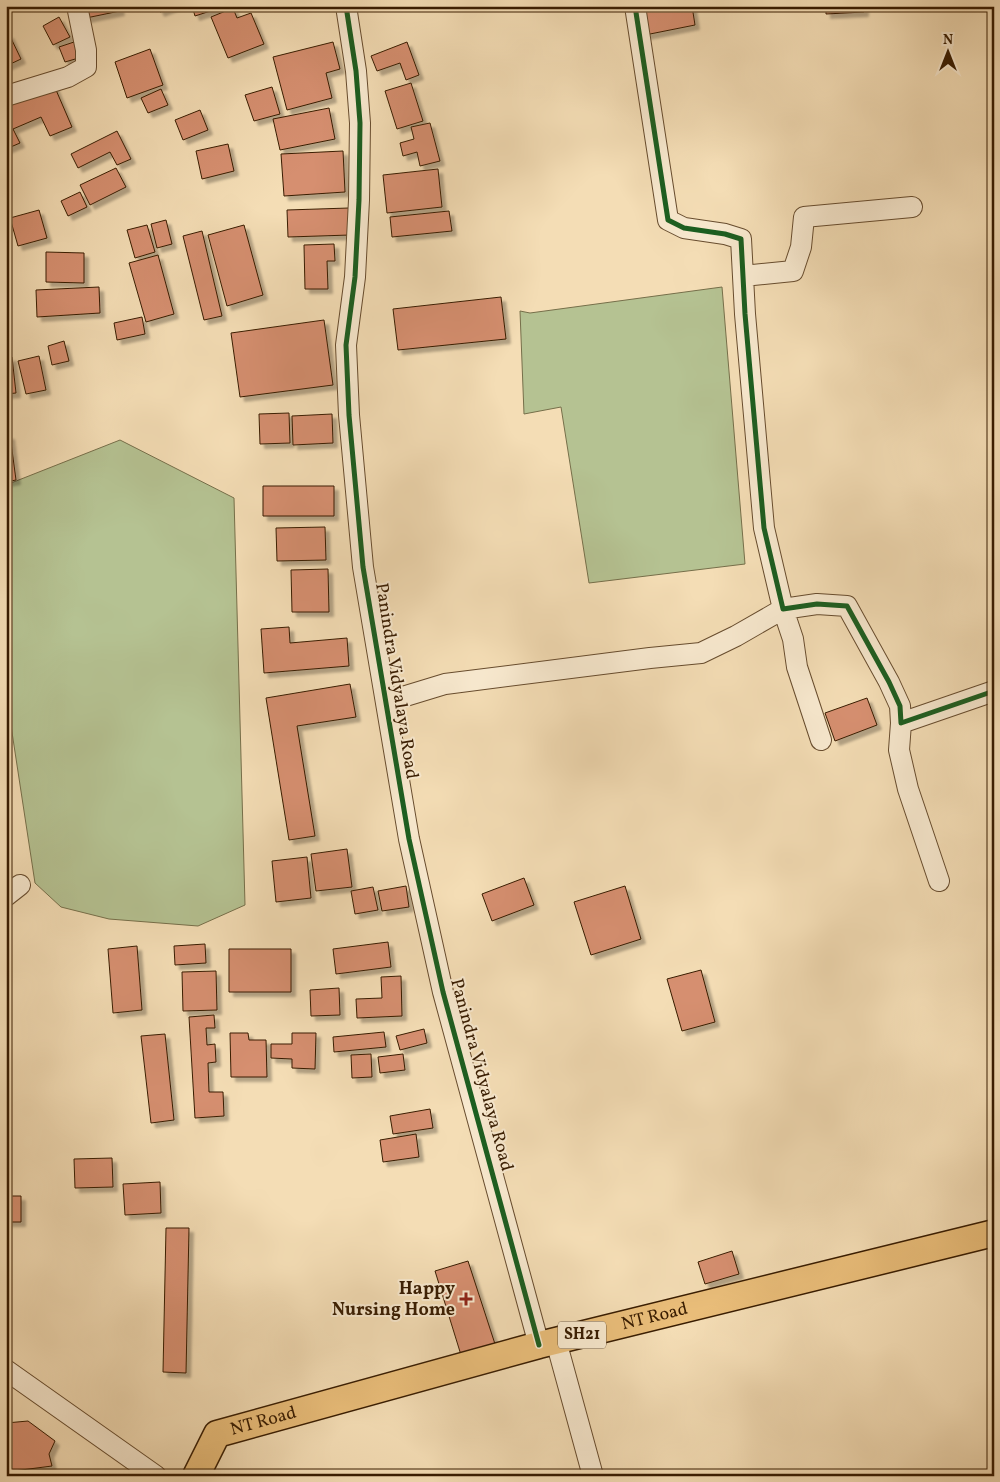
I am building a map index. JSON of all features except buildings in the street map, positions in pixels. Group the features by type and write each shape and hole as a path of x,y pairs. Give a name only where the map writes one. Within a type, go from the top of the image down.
{"main road":[{"name":"NT Road","path":"196,1476 217,1434 548,1343 994,1233"}],"street":[{"path":"6,96 68,77 86,67 86,50 77,6"},
{"name":"Panindra Vidyalaya Road","path":"346,6 356,71 360,123 355,277 346,345 349,415 363,567 409,840 443,992 548,1343 593,1476"},
{"path":"635,6 668,220 684,228 725,234 741,239 745,314 764,528 783,609 793,639 797,667 821,740"},
{"path":"744,276 793,271 801,247 804,218 912,207"},
{"path":"386,702 445,684 701,653 736,636 783,609 817,604 847,606 889,682 900,706 899,750 908,789 939,882"},
{"path":"901,723 994,691"},
{"path":"6,1370 156,1476"}],"green space":[{"path":"722,287 745,564 589,583 561,407 524,414 520,311 530,313"},
{"path":"120,440 234,498 245,905 198,926 109,919 61,907 35,883 6,693 6,485"}],"cycle path":[{"path":"346,6 356,71 360,123 355,277 346,345 349,415 363,567 409,839 443,992 539,1345"},
{"path":"635,6 668,220 684,228 725,234 741,239 745,314 764,528 783,609 817,604 847,606 889,682 900,706 901,723 994,691"}],"place":[{"name":"Happy Nursing Home","path":"466,1299"}]}
